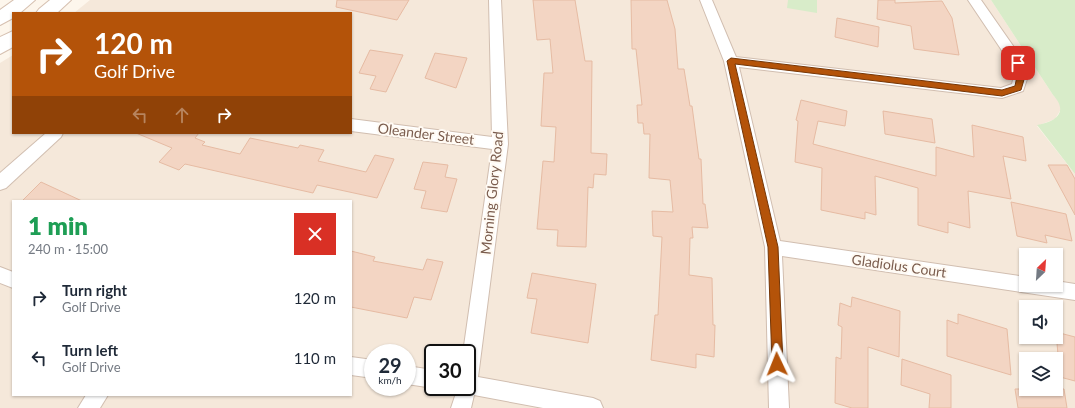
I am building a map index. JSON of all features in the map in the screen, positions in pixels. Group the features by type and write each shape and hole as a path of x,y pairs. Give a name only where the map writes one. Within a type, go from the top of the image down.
{"street":[{"path":"7,16 26,0"},
{"path":"46,12 62,0"},
{"name":"Morning Glory Road","path":"472,344 500,144 495,0"},
{"path":"706,0 731,61 773,247 779,408"},
{"path":"731,61 1002,93 1018,88 1021,76 1018,63 974,0"},
{"path":"0,47 12,39"},
{"name":"Oleander Street","path":"352,125 500,144"},
{"path":"0,183 55,134"},
{"name":"Gladiolus Court","path":"773,247 1019,284"},
{"path":"0,275 12,280"},
{"name":"Gladiolus Court","path":"1063,290 1075,292"},
{"path":"352,366 364,368"},
{"path":"476,386 592,408"},
{"path":"88,408 97,396"},
{"name":"Morning Glory Road","path":"461,408 464,396"}],"shaded area":[{"path":"90,0 991,0 1053,95 1060,102 1061,109 1055,119 1037,126 1075,174 1075,408 0,408 0,63 12,56 12,134 352,134 352,12 75,12"}],"green space":[{"path":"788,0 817,0 817,13 787,8"},
{"path":"991,0 1075,0 1075,174 1037,125 1044,124 1055,119 1060,111 1058,101"}],"building":[{"path":"337,0 409,0 397,20 336,7"},
{"path":"533,0 575,0 585,61 592,61 591,153 607,154 606,175 594,174 593,188 588,187 586,247 557,246 558,230 537,229 543,161 554,162 556,127 541,126 544,73 553,73 550,39 537,40"},
{"path":"631,0 667,0 675,29 678,69 684,69 690,106 692,106 699,159 701,159 703,204 705,204 708,228 692,227 693,238 690,238 689,275 712,278 713,325 715,325 714,357 696,354 696,368 651,360 655,315 658,315 662,237 653,236 652,211 673,212 670,180 649,178 650,134 644,134 643,123 638,123 637,105 642,105 636,49 632,49"},
{"path":"878,0 895,0 895,3 942,1 952,18 959,55 914,49 911,26 877,19"},
{"path":"837,18 879,27 878,47 835,37"},
{"path":"370,50 403,55 386,92 370,89 376,76 359,73"},
{"path":"435,53 467,58 456,88 425,78"},
{"path":"801,100 847,111 845,126 818,121 813,144 936,176 936,147 974,157 972,125 1023,137 1026,161 1003,156 1011,199 968,191 970,228 948,222 948,233 918,225 918,188 875,176 876,215 865,212 865,219 821,210 822,168 795,162 798,121 796,120"},
{"path":"883,111 932,119 935,143 885,134"},
{"path":"138,134 198,134 195,138 205,142 202,145 240,154 250,138 298,148 300,145 324,150 318,161 366,172 375,155 394,159 377,198 317,185 313,193 185,164 179,170 159,162 172,148"},
{"path":"423,162 448,165 445,177 457,179 447,212 421,208 426,191 414,189"},
{"path":"1048,165 1067,165 1075,179 1075,215"},
{"path":"41,182 80,200 23,200"},
{"path":"1011,202 1066,214 1072,241 1045,235 1047,243 1017,236"},
{"path":"352,251 375,257 373,261 423,270 427,259 443,262 431,300 414,297 407,318 352,307"},
{"path":"532,273 596,284 588,343 531,333 537,299 527,298"},
{"path":"852,297 900,311 899,357 868,347 868,408 852,408 835,403 836,357 841,359 842,327 838,325 840,303 851,307"},
{"path":"958,314 1007,329 1011,375 947,356 947,320 958,324"},
{"path":"1063,334 1075,337 1075,381 1063,378 1063,352 1058,352 1057,344 1063,344"},
{"path":"902,359 951,375 951,408 929,408 930,394 901,385"},
{"path":"1015,389 1019,389 1019,396 1063,396 1064,389 1067,408 1018,408"}],"route":[{"path":"777,364 773,247 731,61 1002,93 1018,88 1021,76 1018,63"}]}
